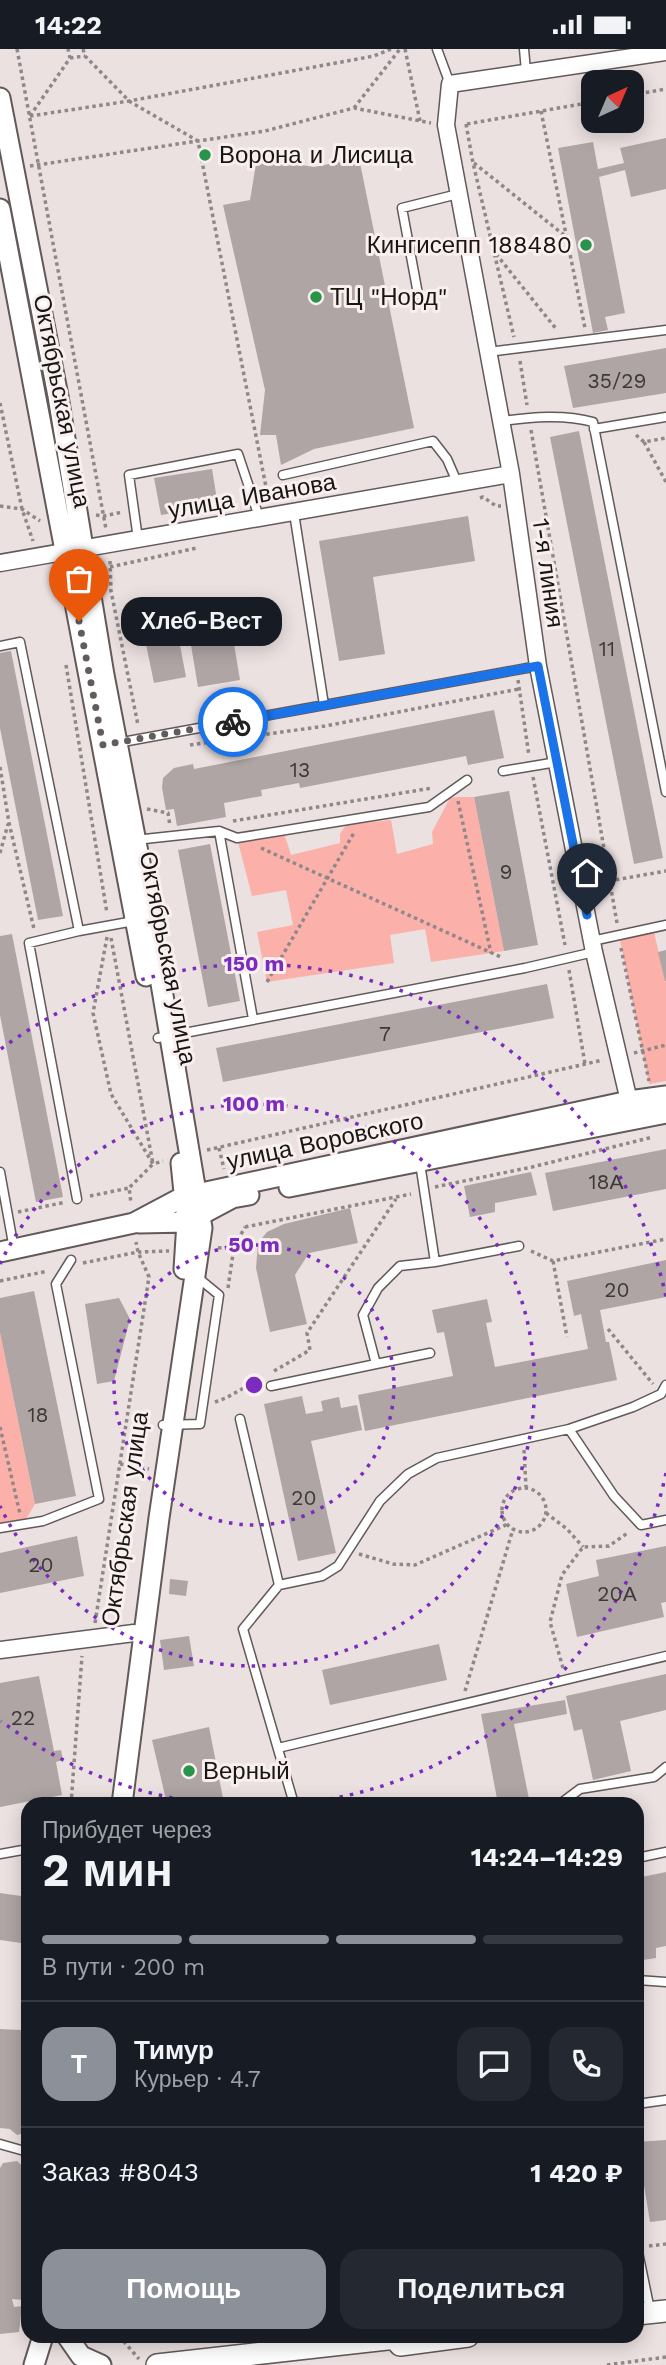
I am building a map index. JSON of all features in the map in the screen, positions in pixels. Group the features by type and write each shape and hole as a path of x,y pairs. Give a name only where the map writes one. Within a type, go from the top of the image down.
{"main road":[{"path":"157,2365 352,2343"},
{"path":"227,2365 410,2343"}],"street":[{"path":"450,84 666,52"},
{"name":"1-я линия","path":"450,84 446,125 502,421 538,666 593,946 629,1101"},
{"path":"0,98 58,396 68,517"},
{"name":"Октябрьская улица","path":"0,209 68,517 128,841 136,921 164,1037 186,1154 194,1219 191,1261 168,1425 111,1797"},
{"name":"улица Иванова","path":"0,563 138,539 257,512 294,513 511,474"},
{"path":"128,841 164,1037"},
{"name":"улица Воровского","path":"7,1250 134,1223 190,1196 419,1154 629,1101 661,1106"},
{"path":"134,1223 194,1219 232,1198 419,1154 661,1106"},
{"path":"123,1797 168,1425"},
{"path":"0,1650 134,1633"},
{"path":"34,2365 41,2343"},
{"path":"72,2343 81,2356 102,2365"}],"lane":[{"name":"1-я линия","path":"438,49 450,84"},
{"path":"524,49 526,71"},
{"path":"418,293 401,208 458,194"},
{"path":"488,352 666,330"},
{"path":"594,429 666,417"},
{"path":"502,421 580,418 593,422 666,792"},
{"path":"283,475 433,441 447,459 457,482"},
{"path":"138,539 129,475 238,454 257,512"},
{"path":"294,513 324,705"},
{"path":"0,646 20,642 79,931"},
{"path":"110,744 538,666"},
{"path":"503,771 557,762"},
{"path":"128,841 219,831 237,838 429,807 467,780"},
{"path":"219,831 253,1019"},
{"path":"77,1199 29,943 136,921"},
{"path":"164,1037 525,968 567,958 619,935 666,925"},
{"path":"419,1154 435,1262"},
{"path":"0,1172 7,1250"},
{"path":"376,1364 363,1315 378,1288 400,1266 519,1246"},
{"path":"168,1425 200,1425 219,1295 191,1261"},
{"path":"0,1528 43,1521 99,1499 56,1284 69,1263"},
{"path":"271,1386 430,1353"},
{"path":"293,1797 243,1629 279,1585 322,1576 338,1566 380,1501 408,1474 437,1458 569,1429 633,1406 664,1389"},
{"path":"240,1419 279,1585"},
{"path":"569,1429 614,1496 641,1525 666,1520"},
{"path":"278,1748 666,1656"},
{"path":"569,1797 580,1789 654,1777 666,1767"},
{"path":"0,1854 21,1851"},
{"path":"644,1857 666,1852"},
{"path":"644,1980 666,1982"},
{"path":"644,2103 666,2100"},
{"path":"1,2146 21,2150"},
{"path":"644,2278 651,2309"}],"path":[{"path":"68,49 70,58"},
{"path":"83,49 85,56 129,101 198,141 267,492 257,512"},
{"path":"85,56 70,58 30,115 129,101 374,56 391,49"},
{"path":"354,108 400,49"},
{"path":"405,49 419,121"},
{"path":"644,93 666,89"},
{"path":"14,169 265,131 354,108 446,125 581,104"},
{"path":"541,111 588,340"},
{"path":"0,1281 69,1263 138,1252 191,1261 234,1247 245,1227 397,1198 664,1134 661,1106 642,1051 608,881 517,348 466,124"},
{"path":"473,163 565,236"},
{"path":"494,250 567,342"},
{"path":"0,403 22,509 34,544 43,555"},
{"path":"624,424 644,442 666,482"},
{"path":"644,442 666,438"},
{"path":"471,499 483,497 496,506 515,505"},
{"path":"0,506 22,509 41,521 104,516 134,510"},
{"path":"110,567 203,547"},
{"path":"64,654 109,926 153,1164"},
{"path":"516,669 585,1064"},
{"path":"180,746 325,726 519,689"},
{"path":"0,767 9,823 36,941"},
{"path":"225,822 429,788 455,788 491,953"},
{"path":"145,809 168,813 171,831"},
{"path":"267,982 363,817"},
{"path":"0,853 9,823"},
{"path":"237,838 525,968"},
{"path":"608,881 666,871"},
{"path":"109,926 93,1013 111,1094 153,1164"},
{"path":"72,1797 82,1655 93,1638 149,1277 138,1252 129,1188 153,1164 186,1154 666,1045"},
{"path":"203,1406 226,1398 310,1350 307,1333 397,1198"},
{"path":"519,1246 553,1261 666,1239"},
{"path":"553,1261 567,1337"},
{"path":"608,1329 664,1389"},
{"path":"0,1427 23,1524"},
{"path":"523,1441 527,1488"},
{"path":"527,1488 544,1499 546,1513 540,1526 527,1532 513,1529 503,1511 507,1497 519,1489 527,1488"},
{"path":"546,1513 567,1529 583,1547"},
{"path":"349,1551 415,1566 508,1524"},
{"path":"583,1547 609,1546 641,1525"},
{"path":"461,1705 513,1529"},
{"path":"567,1680 550,1622 562,1576 583,1547"},
{"path":"125,2343 139,2359 138,2365"},
{"path":"607,2365 666,2357"}],"shaded area":[{"path":"474,797 504,951 431,962 425,929 390,935 394,963 267,982 257,932 293,925 286,890 252,896 237,838 283,830 291,855 340,843 340,834 346,825 391,820 397,854 433,844 432,832 450,798"},
{"path":"653,928 666,983 666,1081 649,1084 619,935"},
{"path":"0,1332 35,1504 23,1524 0,1528"}],"building":[{"path":"666,138 666,189 631,197 625,170 599,177 625,313 605,317 608,330 593,333 558,148 593,142 598,169 624,163 620,148"},
{"name":"ТЦ \"Норд\"","path":"257,158 314,167 359,158 414,428 314,449 281,465 276,435 260,435 265,390 223,205 250,200"},
{"path":"666,348 666,393 573,408 564,366"},
{"path":"579,431 663,858 634,864 550,437"},
{"path":"212,469 218,506 161,515 154,478"},
{"path":"468,516 475,561 373,577 385,654 339,661 319,541"},
{"path":"229,614 240,680 198,687 187,621"},
{"path":"176,624 186,677 154,683 143,630"},
{"path":"11,651 63,916 38,920 0,728 0,653"},
{"path":"494,710 504,758 468,765 466,756 300,788 299,783 261,790 262,796 224,803 226,817 177,826 174,809 166,810 163,778 174,768 193,764 194,769"},
{"path":"509,791 538,945 504,951 474,797"},
{"path":"210,844 240,1001 208,1007 178,850"},
{"path":"12,934 63,1197 36,1202 0,1015 0,936"},
{"path":"666,950 666,981 665,981 658,952"},
{"path":"547,984 554,1018 223,1082 216,1048"},
{"path":"666,1149 666,1189 553,1211 545,1173"},
{"path":"531,1172 537,1195 495,1203 495,1212 470,1217 464,1186"},
{"path":"350,1208 358,1243 309,1253 295,1275 307,1324 270,1332 256,1268 258,1243 267,1232 284,1224"},
{"path":"666,1260 666,1297 600,1310 617,1380 365,1431 358,1395 453,1376 444,1332 437,1333 432,1310 487,1299 492,1322 486,1323 495,1367 588,1349 581,1314 574,1316 567,1281"},
{"path":"34,1291 76,1496 35,1504 0,1332 0,1298"},
{"path":"119,1298 130,1319 114,1381 97,1384 85,1304"},
{"path":"302,1396 306,1414 323,1411 321,1401 339,1397 341,1408 357,1405 362,1430 311,1441 336,1553 298,1561 264,1404"},
{"path":"77,1536 84,1576 0,1593 0,1553"},
{"path":"666,1546 666,1602 661,1603 664,1617 577,1637 566,1584 599,1576 596,1560"},
{"path":"170,1579 188,1581 186,1596 169,1594"},
{"path":"189,1636 194,1666 164,1670 160,1640"},
{"path":"439,1644 447,1680 330,1705 322,1670"},
{"path":"666,1674 666,1710 620,1721 631,1771 593,1780 582,1729 574,1731 566,1696"},
{"path":"39,1676 54,1751 61,1750 63,1760 56,1762 62,1795 21,1797 21,1803 0,1807 0,1683"},
{"path":"565,1700 567,1714 514,1724 529,1797 497,1797 481,1714"},
{"name":"Верный","path":"209,1727 223,1797 165,1797 152,1740"},
{"path":"666,1872 666,1946 656,1948 656,1958 644,1960 644,1877"},
{"path":"0,1893 21,1896 21,1943 0,1940"},
{"path":"0,2029 21,2030 21,2134 17,2135 10,2129 0,2128"},
{"path":"666,2140 666,2220 650,2222 644,2185 644,2142"},
{"path":"17,2161 21,2165 21,2300 12,2299 14,2307 21,2306 21,2315 19,2332 0,2334 0,2168 3,2163"}],"way so far":[{"path":"79,621 103,745 233,722"}],"place":[{"name":"Ворона и Лисица","path":"205,155"},
{"name":"Кингисепп 188480","path":"586,245"},
{"name":"ТЦ \"Норд\"","path":"316,297"},
{"name":"Хлеб-Вест","path":"79,621"},
{"name":"Верный","path":"189,1771"}],"route":[{"path":"233,722 538,666 587,915"}]}
